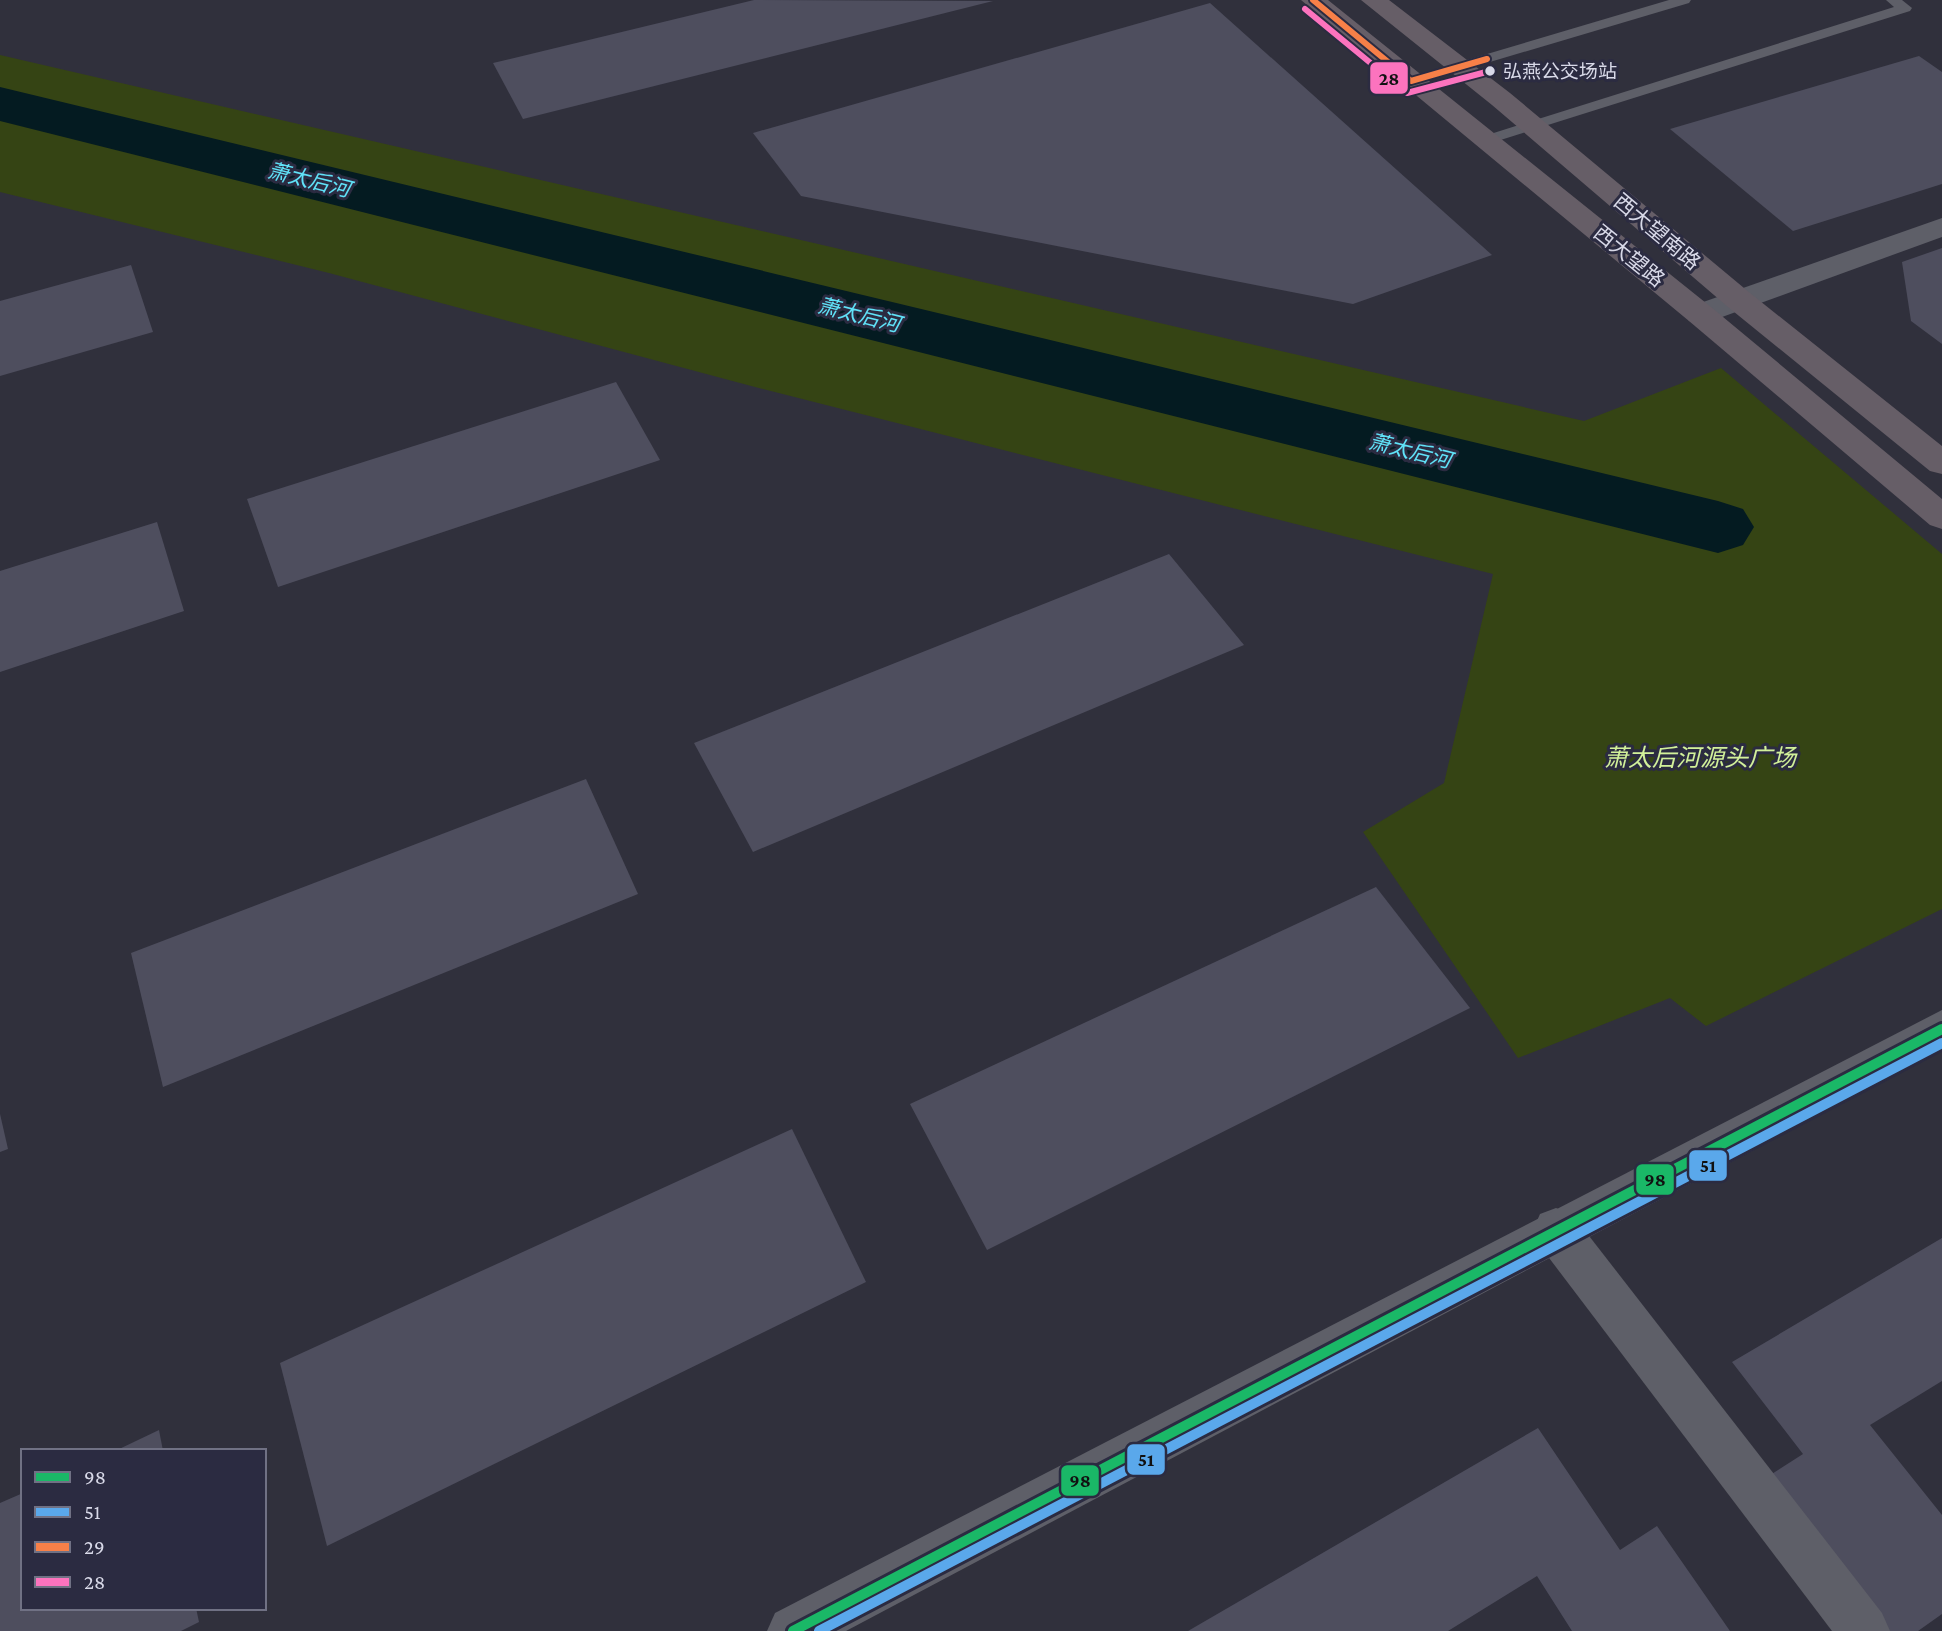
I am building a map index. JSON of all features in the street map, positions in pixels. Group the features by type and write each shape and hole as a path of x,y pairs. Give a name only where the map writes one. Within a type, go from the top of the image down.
{"main road":[{"name":"西大望路","path":"1313,0 1700,314 1942,517"},
{"name":"西大望南路","path":"1373,0 1501,99 1739,300 1942,463"}],"street":[{"path":"1700,314 1942,227"},
{"path":"793,1631 1942,1029"},
{"path":"1556,1230 1864,1631"}],"lane":[{"path":"1411,81 1684,0"},
{"path":"1486,140 1905,8 1893,0"}],"green space":[{"name":"萧太后河源头广场","path":"0,55 1584,421 1721,368 1942,554 1942,909 1706,1026 1670,998 1518,1058 1363,832 1444,783 1493,574 755,387 329,273 0,192"}],"building":[{"path":"754,0 993,1 523,119 493,63"},
{"path":"1210,3 1492,255 1353,304 801,196 753,133"},
{"path":"1919,56 1942,72 1942,184 1793,231 1670,129"},
{"path":"1942,248 1942,344 1911,321 1902,262"},
{"path":"131,265 153,332 0,376 0,301"},
{"path":"616,382 660,460 278,587 247,499"},
{"path":"157,522 184,611 0,672 0,571"},
{"path":"1169,554 1244,645 753,852 694,743"},
{"path":"586,779 638,894 163,1087 131,953"},
{"path":"1376,887 1470,1008 987,1250 910,1104"},
{"path":"0,1114 8,1149 0,1152"},
{"path":"792,1129 866,1282 327,1546 280,1363"},
{"path":"1942,1238 1942,1381 1870,1425 1942,1515 1942,1614 1918,1631 1873,1631 1761,1481 1803,1454 1732,1362"},
{"path":"1538,1428 1620,1550 1657,1526 1730,1631 1572,1631 1537,1576 1448,1631 1188,1631"},
{"path":"159,1430 163,1449 119,1449"},
{"path":"21,1494 21,1610 196,1610 199,1622 181,1631 0,1631 0,1503"}],"waterway":[{"name":"萧太后河","path":"0,104 1718,527"}],"transit line":[{"name":"29","path":"1313,0 1411,81 1487,59"},
{"name":"28","path":"1305,9 1407,93 1490,71"},
{"name":"98","path":"793,1631 1942,1029"},
{"name":"51","path":"819,1631 1942,1043"}],"place":[{"name":"弘燕公交场站","path":"1490,71"}]}
